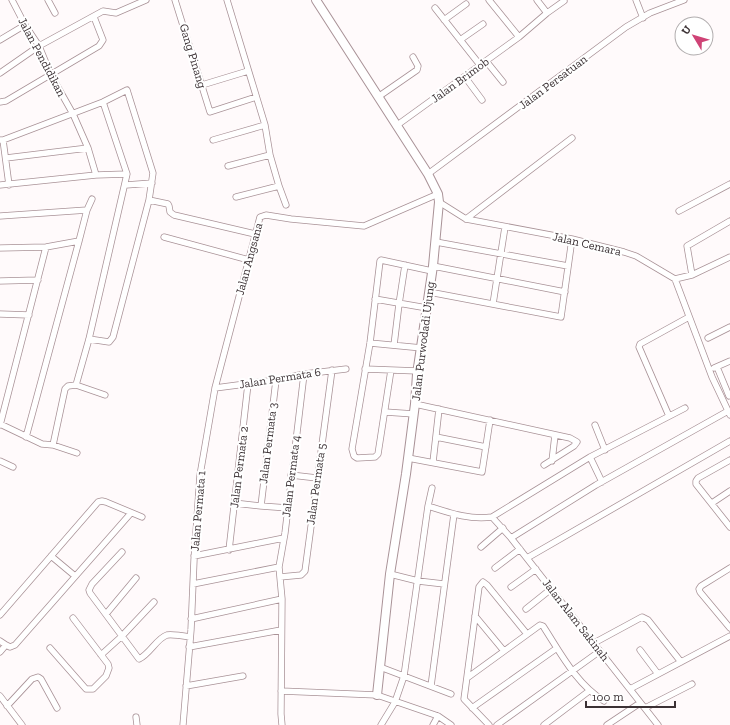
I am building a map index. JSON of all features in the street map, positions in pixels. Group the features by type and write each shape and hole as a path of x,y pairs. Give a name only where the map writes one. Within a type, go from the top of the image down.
{"street":[{"name":"Jalan Pendidikan","path":"12,0 25,25 39,46 51,75 73,114 88,148 96,175"},
{"path":"48,0 55,13"},
{"path":"0,73 39,46 103,11 116,13 146,0"},
{"name":"Gang Pinang","path":"175,0 210,112 256,97"},
{"path":"226,0 265,125 270,155 286,205"},
{"path":"316,0 428,174 438,198"},
{"path":"489,0 521,35"},
{"path":"537,0 548,13"},
{"path":"636,0 643,18"},
{"name":"Jalan Persatuan","path":"428,174 626,27 650,13 684,0"},
{"name":"Jalan Brimob","path":"396,126 521,35 564,1"},
{"path":"444,20 466,4"},
{"path":"435,8 480,65"},
{"path":"0,102 6,101 99,46 103,40 94,17"},
{"path":"460,40 483,24"},
{"path":"0,40 25,25"},
{"path":"378,97 416,70 418,66 412,57"},
{"path":"486,61 503,82"},
{"path":"202,85 248,71"},
{"path":"465,76 482,100"},
{"path":"9,185 2,140 73,114 103,102 127,90 153,173 152,183 149,200 113,338 109,342 89,339"},
{"path":"76,385 89,339 126,185 127,174 103,102"},
{"path":"213,140 265,125"},
{"path":"466,218 572,138"},
{"path":"6,158 88,148"},
{"path":"228,166 270,155"},
{"path":"0,186 96,175 127,174"},
{"path":"126,185 152,183"},
{"path":"679,210 730,184"},
{"path":"236,197 279,186"},
{"name":"Jalan Cemara","path":"438,198 466,218 572,240 636,256 675,279"},
{"name":"Jalan Angsana","path":"215,388 260,217 263,215 291,220 364,226 438,198"},
{"name":"Jalan Purwodadi Ujung","path":"377,695 390,574 408,458 418,371 433,268 438,198"},
{"path":"26,437 86,210 92,199"},
{"path":"149,200 168,204 170,212 174,214 255,234"},
{"path":"0,216 86,210"},
{"path":"692,275 687,246 730,221"},
{"path":"493,304 505,227"},
{"path":"164,237 249,260"},
{"path":"429,292 561,317 572,240"},
{"path":"0,248 46,247 79,241"},
{"path":"436,242 568,266"},
{"path":"46,247 0,424 42,444 53,445 77,453"},
{"path":"511,538 602,482 729,413 710,370 675,279 692,275 730,257"},
{"path":"391,370 377,456 357,458 354,456 352,449 370,343 380,260 497,279 565,292"},
{"path":"394,345 405,265"},
{"path":"0,281 38,280"},
{"path":"375,299 427,308"},
{"path":"0,314 29,315"},
{"path":"669,416 639,347 640,344 689,317"},
{"path":"708,338 730,327"},
{"path":"370,343 422,348"},
{"path":"710,370 730,361"},
{"path":"716,367 730,396 723,399"},
{"name":"Jalan Permata 6","path":"215,388 346,369"},
{"name":"Jalan Permata 5","path":"280,577 301,574 305,571 332,370"},
{"path":"365,370 418,371"},
{"name":"Jalan Permata 4","path":"282,725 282,598 279,567 288,508 304,374"},
{"name":"Jalan Permata 3","path":"261,506 276,380"},
{"name":"Jalan Permata 2","path":"229,550 248,384"},
{"path":"53,445 65,389 68,386 76,385 105,395"},
{"name":"Jalan Permata 1","path":"183,725 200,475 215,388"},
{"path":"415,404 555,435 577,442 552,461 544,465"},
{"path":"428,506 467,518 492,516 590,457 685,408"},
{"path":"433,462 439,409"},
{"path":"385,412 414,414"},
{"path":"408,458 482,472 490,420"},
{"path":"595,425 605,450"},
{"path":"552,461 555,435"},
{"path":"436,437 486,447"},
{"path":"527,558 730,441"},
{"path":"590,457 602,482"},
{"path":"729,524 696,484 696,481 698,478 730,460"},
{"path":"0,461 13,467"},
{"path":"291,475 317,478"},
{"path":"380,725 395,702 404,676 428,506 432,488"},
{"path":"712,503 730,492"},
{"path":"0,615 98,502 106,502 142,517"},
{"path":"234,503 288,508"},
{"path":"0,641 10,647 15,645 131,513"},
{"path":"431,686 454,514"},
{"name":"Jalan Alam Sakinah","path":"492,516 536,569 657,725"},
{"path":"481,548 503,528"},
{"path":"194,556 284,538"},
{"path":"495,568 520,549"},
{"path":"122,552 89,588 90,594 139,659 146,655 159,640 167,635 190,636"},
{"path":"52,556 76,576"},
{"path":"193,584 279,567"},
{"path":"730,568 700,586 699,589 730,628"},
{"path":"511,587 536,569"},
{"path":"390,574 418,581 444,584"},
{"path":"106,614 136,578"},
{"path":"489,725 464,699 479,587 483,582 527,634"},
{"path":"526,609 551,589"},
{"path":"191,619 282,598"},
{"path":"101,655 122,636 154,602"},
{"path":"475,616 504,651"},
{"path":"594,643 642,617 648,620 681,662"},
{"path":"50,648 84,687 89,690 93,689 109,672 110,668 73,618"},
{"path":"467,678 540,625 543,626 557,648 589,691 604,701"},
{"path":"189,647 282,630"},
{"path":"630,690 730,636"},
{"path":"0,652 6,645"},
{"path":"472,708 557,648"},
{"path":"640,650 658,674"},
{"path":"497,725 600,651"},
{"path":"380,667 451,694"},
{"path":"186,686 243,676"},
{"path":"7,706 32,679 38,677 41,679 57,708"},
{"path":"645,708 692,684"},
{"path":"281,691 377,695 438,716 451,725"},
{"path":"544,725 589,691"},
{"path":"0,696 22,725"},
{"path":"607,725 640,703"},
{"path":"433,725 438,716"},
{"path":"136,717 137,725"}]}
